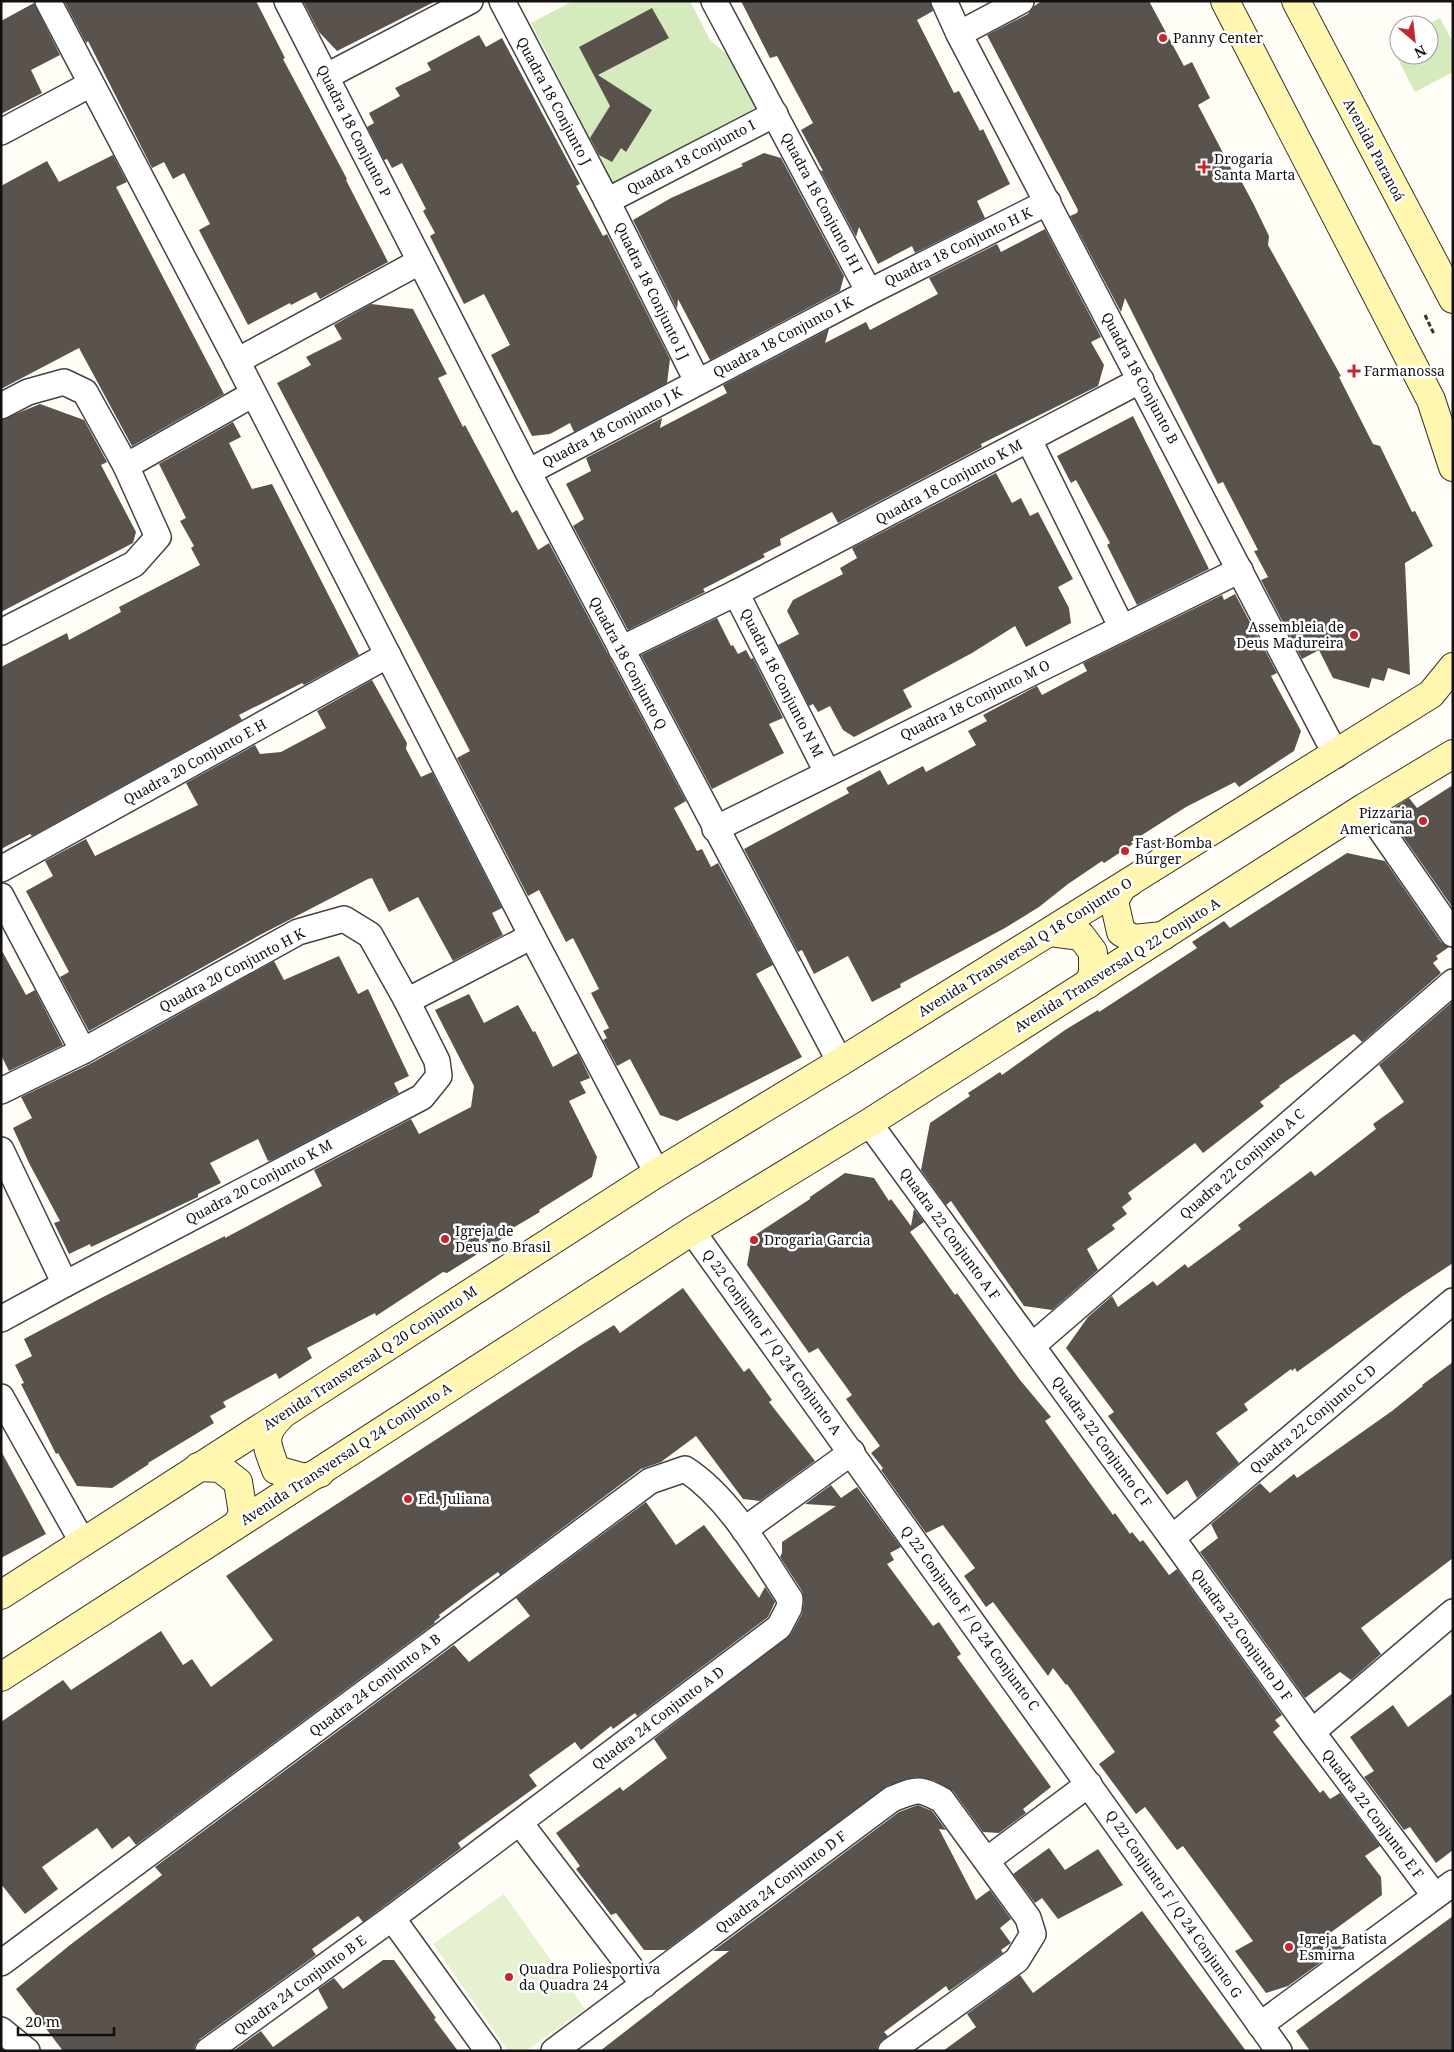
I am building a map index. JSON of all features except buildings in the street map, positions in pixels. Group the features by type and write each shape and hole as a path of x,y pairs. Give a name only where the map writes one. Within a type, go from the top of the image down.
{"street":[{"path":"48,1 237,361 532,936 656,1173"},
{"name":"Quadra 18 Conjunto P","path":"287,1 327,76 419,262"},
{"path":"327,76 470,1"},
{"name":"Quadra 18 Conjunto J","path":"502,1 607,201"},
{"name":"Quadra 18 Conjunto H I","path":"714,1 868,292"},
{"name":"Quadra 18 Conjunto B","path":"944,1 959,34 1337,754"},
{"path":"959,34 1021,1"},
{"path":"1225,1 1430,400 1453,467"},
{"name":"Avenida Paranoá","path":"1296,1 1453,298"},
{"path":"1,132 91,84"},
{"name":"Quadra 18 Conjunto I","path":"607,201 775,114"},
{"name":"Quadra 18 Conjunto I J","path":"607,201 697,382"},
{"name":"Quadra 18 Conjunto H K","path":"868,292 1048,202"},
{"path":"237,361 419,262"},
{"name":"Quadra 18 Conjunto Q","path":"419,262 715,829 840,1062"},
{"name":"Quadra 18 Conjunto I K","path":"697,382 868,292"},
{"path":"1029,440 1141,380"},
{"path":"1,406 28,392 64,382 85,392 126,466 158,537 134,564 1,632"},
{"name":"Quadra 18 Conjunto J K","path":"528,472 697,382"},
{"path":"126,466 253,394"},
{"name":"Quadra 18 Conjunto K M","path":"621,649 736,593 1029,440 1122,628"},
{"name":"Quadra 18 Conjunto M O","path":"715,829 827,772 1240,570"},
{"name":"Quadra 18 Conjunto N M","path":"736,593 827,772"},
{"name":"Quadra 20 Conjunto E H","path":"1,869 388,655"},
{"name":"Avenida Transversal Q 18 Conjunto O","path":"656,1173 840,1062 1337,754 1431,694 1453,666"},
{"name":"Avenida Transversal Q 22 Conjuto A","path":"692,1231 869,1123 1165,936 1364,807 1453,754"},
{"path":"1364,807 1453,934"},
{"path":"1136,878 1122,887 1114,901 1120,932 1133,939 1165,936"},
{"path":"1,896 83,1051"},
{"name":"Quadra 20 Conjunto H K","path":"1,1091 83,1051 298,932 344,919 370,935 407,1002"},
{"path":"1050,932 1081,936 1085,941 1093,952 1093,974 1088,984"},
{"path":"407,1002 532,936"},
{"name":"Quadra 22 Conjunto A C","path":"1032,1346 1453,982"},
{"name":"Quadra 20 Conjunto K M","path":"1,1319 422,1097 439,1076 437,1061 407,1002"},
{"name":"Quadra 22 Conjunto A F","path":"869,1123 1032,1346"},
{"path":"1,1150 65,1284"},
{"name":"Avenida Transversal Q 20 Conjunto M","path":"1,1595 656,1173"},
{"name":"Q 22 Conjunto F / Q 24 Conjunto A","path":"692,1231 852,1452"},
{"name":"Avenida Transversal Q 24 Conjunto A","path":"1,1676 692,1231"},
{"name":"Quadra 22 Conjunto C D","path":"1172,1538 1453,1301"},
{"name":"Quadra 22 Conjunto C F","path":"1032,1346 1172,1538"},
{"path":"1,1396 84,1543"},
{"path":"282,1415 270,1426 265,1441 276,1470 305,1478 320,1472"},
{"path":"744,1530 852,1452"},
{"name":"Q 22 Conjunto F / Q 24 Conjunto C","path":"852,1452 1089,1784"},
{"path":"198,1467 220,1468 238,1482 243,1513 238,1523"},
{"name":"Quadra 24 Conjunto A B","path":"1,1963 650,1481 685,1469 702,1480 744,1530"},
{"name":"Quadra 24 Conjunto A D","path":"392,1918 779,1628 790,1608 790,1599 744,1530"},
{"name":"Quadra 22 Conjunto D F","path":"1172,1538 1312,1732"},
{"path":"1312,1732 1453,1612"},
{"name":"Quadra 22 Conjunto E F","path":"1312,1732 1444,1890"},
{"path":"891,2051 1017,1960 1033,1934 1028,1918 987,1860 1089,1784"},
{"name":"Q 22 Conjunto F / Q 24 Conjunto G","path":"1089,1784 1279,2051"},
{"name":"Quadra 24 Conjunto D F","path":"554,2051 892,1798 913,1790 922,1790 942,1800 987,1860"},
{"path":"520,1823 644,1985"},
{"path":"1260,2025 1444,1890"},
{"path":"392,1918 488,2051"},
{"name":"Quadra 24 Conjunto B E","path":"208,2051 392,1918"},
{"path":"1,2030 27,2051"}],"green space":[{"path":"573,1 690,1 710,40 735,61 762,113 615,188 531,23"},
{"path":"1439,18 1453,43 1453,72 1415,92 1401,65 1439,65"},
{"name":"Quadra Poliesportiva da Quadra 24","path":"504,1894 585,2009 526,2051 508,2051 433,1944"}],"place":[{"name":"Panny Center","path":"1163,38"},
{"name":"Drogaria Santa Marta","path":"1204,167"},
{"name":"Farmanossa","path":"1354,371"},
{"name":"Assembleia de Deus Madureira","path":"1354,635"},
{"name":"Pizzaria Americana","path":"1423,821"},
{"name":"Fast Bomba Burger","path":"1125,851"},
{"name":"Igreja de Deus no Brasil","path":"445,1239"},
{"name":"Drogaria Garcia","path":"754,1240"},
{"name":"Ed. Juliana","path":"408,1499"},
{"name":"Igreja Batista Esmirna","path":"1289,1947"},
{"name":"Quadra Poliesportiva da Quadra 24","path":"509,1977"}]}
